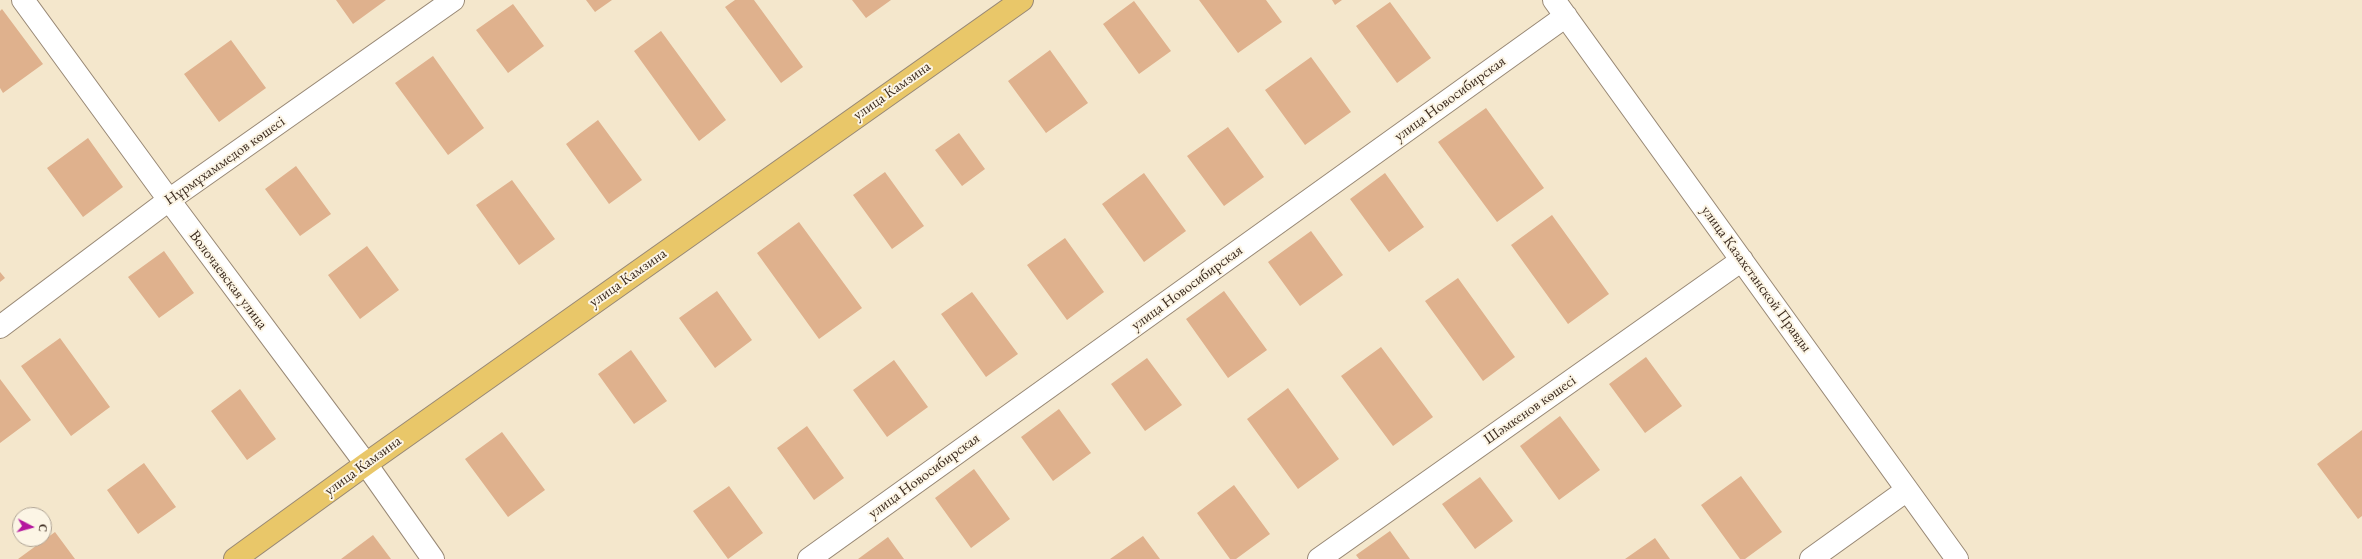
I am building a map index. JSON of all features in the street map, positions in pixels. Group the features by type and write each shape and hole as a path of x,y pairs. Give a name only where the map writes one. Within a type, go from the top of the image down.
{"main road":[{"name":"улица Камзина","path":"236,559 366,464 1022,0"}],"street":[{"name":"Волочаевская улица","path":"23,0 169,200 366,464 433,559"},
{"name":"Нұрмұхаммедов көшесі","path":"0,327 169,200 453,0"},
{"name":"улица Казахстанской Правды","path":"1560,8 1957,559"},
{"name":"улица Новосибирская","path":"808,559 1560,8"},
{"name":"Шәмкенов көшесі","path":"1319,559 1742,260"},
{"path":"1811,559 1907,490"}],"building":[{"path":"336,0 386,0 353,24"},
{"path":"586,0 612,0 595,12"},
{"path":"735,0 754,0 803,67 781,83 725,7"},
{"path":"852,0 891,0 866,18"},
{"path":"1199,0 1266,0 1282,22 1238,53"},
{"path":"1332,0 1342,0 1335,5"},
{"path":"1134,1 1171,51 1139,74 1103,24"},
{"path":"1390,2 1431,58 1397,83 1356,26"},
{"path":"513,4 544,46 508,73 476,30"},
{"path":"2,9 43,64 3,93 0,88 0,11"},
{"path":"661,31 726,120 699,141 634,51"},
{"path":"231,40 266,88 219,122 184,74"},
{"path":"1050,50 1088,103 1046,133 1008,81"},
{"path":"433,56 484,128 448,155 395,83"},
{"path":"1311,57 1351,112 1305,145 1265,90"},
{"path":"1486,108 1544,188 1497,222 1438,142"},
{"path":"598,120 642,180 609,204 566,144"},
{"path":"1228,127 1264,177 1224,206 1187,156"},
{"path":"959,133 985,169 962,186 935,150"},
{"path":"88,138 123,187 83,217 47,168"},
{"path":"296,166 331,214 300,236 265,189"},
{"path":"885,172 924,226 892,249 853,195"},
{"path":"1144,173 1186,231 1144,262 1102,204"},
{"path":"1385,173 1424,227 1389,252 1350,199"},
{"path":"512,180 555,239 519,265 476,205"},
{"path":"1552,215 1609,294 1568,324 1511,245"},
{"path":"799,222 862,308 819,339 757,253"},
{"path":"1311,231 1343,275 1300,306 1268,262"},
{"path":"1065,238 1104,292 1067,320 1027,265"},
{"path":"367,246 399,290 360,319 328,275"},
{"path":"164,251 194,293 159,318 128,277"},
{"path":"0,272 5,278 0,282"},
{"path":"1458,278 1515,357 1483,381 1425,301"},
{"path":"717,291 752,340 715,368 679,318"},
{"path":"1224,291 1267,350 1228,378 1186,319"},
{"path":"972,292 1018,354 986,377 941,314"},
{"path":"60,338 110,407 71,436 21,366"},
{"path":"1381,347 1433,417 1393,446 1341,376"},
{"path":"631,350 667,401 634,424 598,374"},
{"path":"1646,357 1682,406 1645,433 1609,384"},
{"path":"1147,358 1182,405 1145,431 1111,384"},
{"path":"894,360 928,407 887,437 853,390"},
{"path":"0,379 31,420 0,443"},
{"path":"1288,388 1339,459 1298,489 1247,419"},
{"path":"240,389 276,439 247,460 211,411"},
{"path":"1059,409 1091,453 1053,481 1021,437"},
{"path":"1560,416 1600,470 1559,500 1520,446"},
{"path":"807,426 844,478 814,500 777,448"},
{"path":"2362,430 2362,516 2358,519 2317,464"},
{"path":"502,432 545,490 508,517 465,459"},
{"path":"144,463 176,507 138,534 107,490"},
{"path":"974,469 1010,519 971,548 935,498"},
{"path":"1741,476 1782,532 1745,559 1740,559 1701,505"},
{"path":"1480,477 1513,521 1475,549 1442,504"},
{"path":"1234,485 1270,534 1236,559 1230,559 1197,513"},
{"path":"729,486 763,533 728,559 693,511"},
{"path":"1390,531 1410,559 1359,559 1356,555"},
{"path":"55,532 75,559 18,559 34,547 52,547 52,534"},
{"path":"373,535 391,559 341,559"},
{"path":"1143,536 1160,559 1110,559"},
{"path":"888,537 904,559 858,559"},
{"path":"1655,538 1670,559 1625,559"}]}
